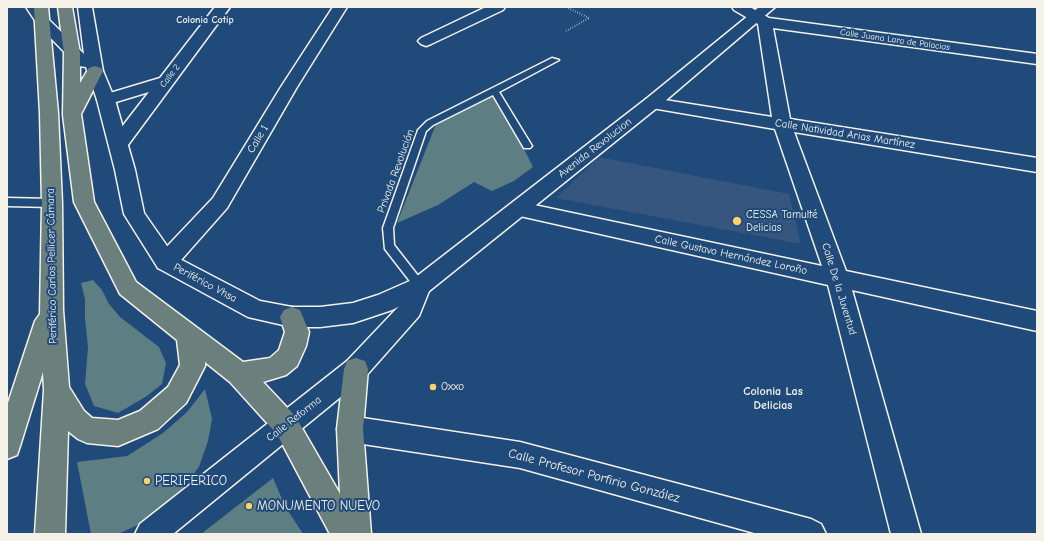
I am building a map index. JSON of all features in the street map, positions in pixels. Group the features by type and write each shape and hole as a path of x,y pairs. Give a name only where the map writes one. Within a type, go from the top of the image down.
{"main road":[{"path":"65,7 72,54 72,115 84,202 124,281 128,288 239,374 286,425 346,534"},
{"name":"Periférico Carlos Pellicer Cámara","path":"39,12 49,113 52,204 51,310 56,390 50,534"},
{"path":"72,115 95,71"},
{"path":"7,446 51,310"},
{"path":"239,374 264,371 277,366 288,358 294,346 297,332 292,317"},
{"path":"56,390 75,420 87,430 118,433 149,420 177,395 193,366 188,335"},
{"path":"356,369 350,429 356,534"}],"street":[{"path":"85,7 95,71"},
{"name":"Calle 2","path":"118,145 223,7"},
{"name":"Calle 1","path":"166,262 220,203 289,87 340,7"},
{"path":"426,41 498,7"},
{"path":"739,7 762,15"},
{"name":"Periférico Carlos Pellicer Cámara","path":"39,12 72,54 95,71"},
{"name":"Calle Juana Lara de Palacios","path":"762,15 1037,59"},
{"name":"Avenida Revolucion","path":"420,286 520,209 762,15"},
{"name":"Calle De la Juventud","path":"762,15 782,124 838,279 906,534"},
{"name":"Periférico Vhsa","path":"95,71 106,100 134,214 166,262 256,310 292,317 320,318 353,313 384,303 420,286"},
{"path":"106,100 165,82"},
{"name":"Calle Natividad Arias Martínez","path":"652,103 1037,165"},
{"name":"Calle Gustavo Hernández Loroño","path":"520,209 1037,321"},
{"name":"Calle Reforma","path":"150,534 356,369 411,309 420,286"},
{"name":"Calle Profesor Porfirio González","path":"350,429 520,455 811,534"}],"lane":[{"name":"Privada Revolución","path":"420,286 389,246 388,228 422,130 430,123 555,60"},
{"path":"494,90 527,146"},
{"path":"7,202 52,204"}],"path":[{"path":"566,7 589,18 566,31"}],"shaded area":[{"name":"CESSA Tamulté Delicias","path":"599,157 789,194 801,244 556,198"}],"green space":[{"path":"494,95 514,129 533,167 514,181 492,191 474,182 438,205 397,223 436,124"},
{"path":"93,280 102,290 109,304 120,317 159,347 166,363 162,384 147,396 118,413 94,406 85,384 88,347 85,319 85,299 81,283"},
{"path":"205,389 212,419 208,441 199,467 176,497 142,523 118,534 91,534 77,462 127,456 163,433 187,412"},
{"path":"273,478 285,506 303,534 201,534"}],"place":[{"name":"CESSA Tamulté Delicias","path":"737,221"},
{"name":"Oxxo","path":"433,387"},
{"name":"PERIFERICO","path":"147,481"},
{"name":"MONUMENTO NUEVO","path":"249,506"}],"district":[{"name":"Colonia Cotip","path":"205,20"},
{"name":"Colonia Las Delicias","path":"773,399"}]}
